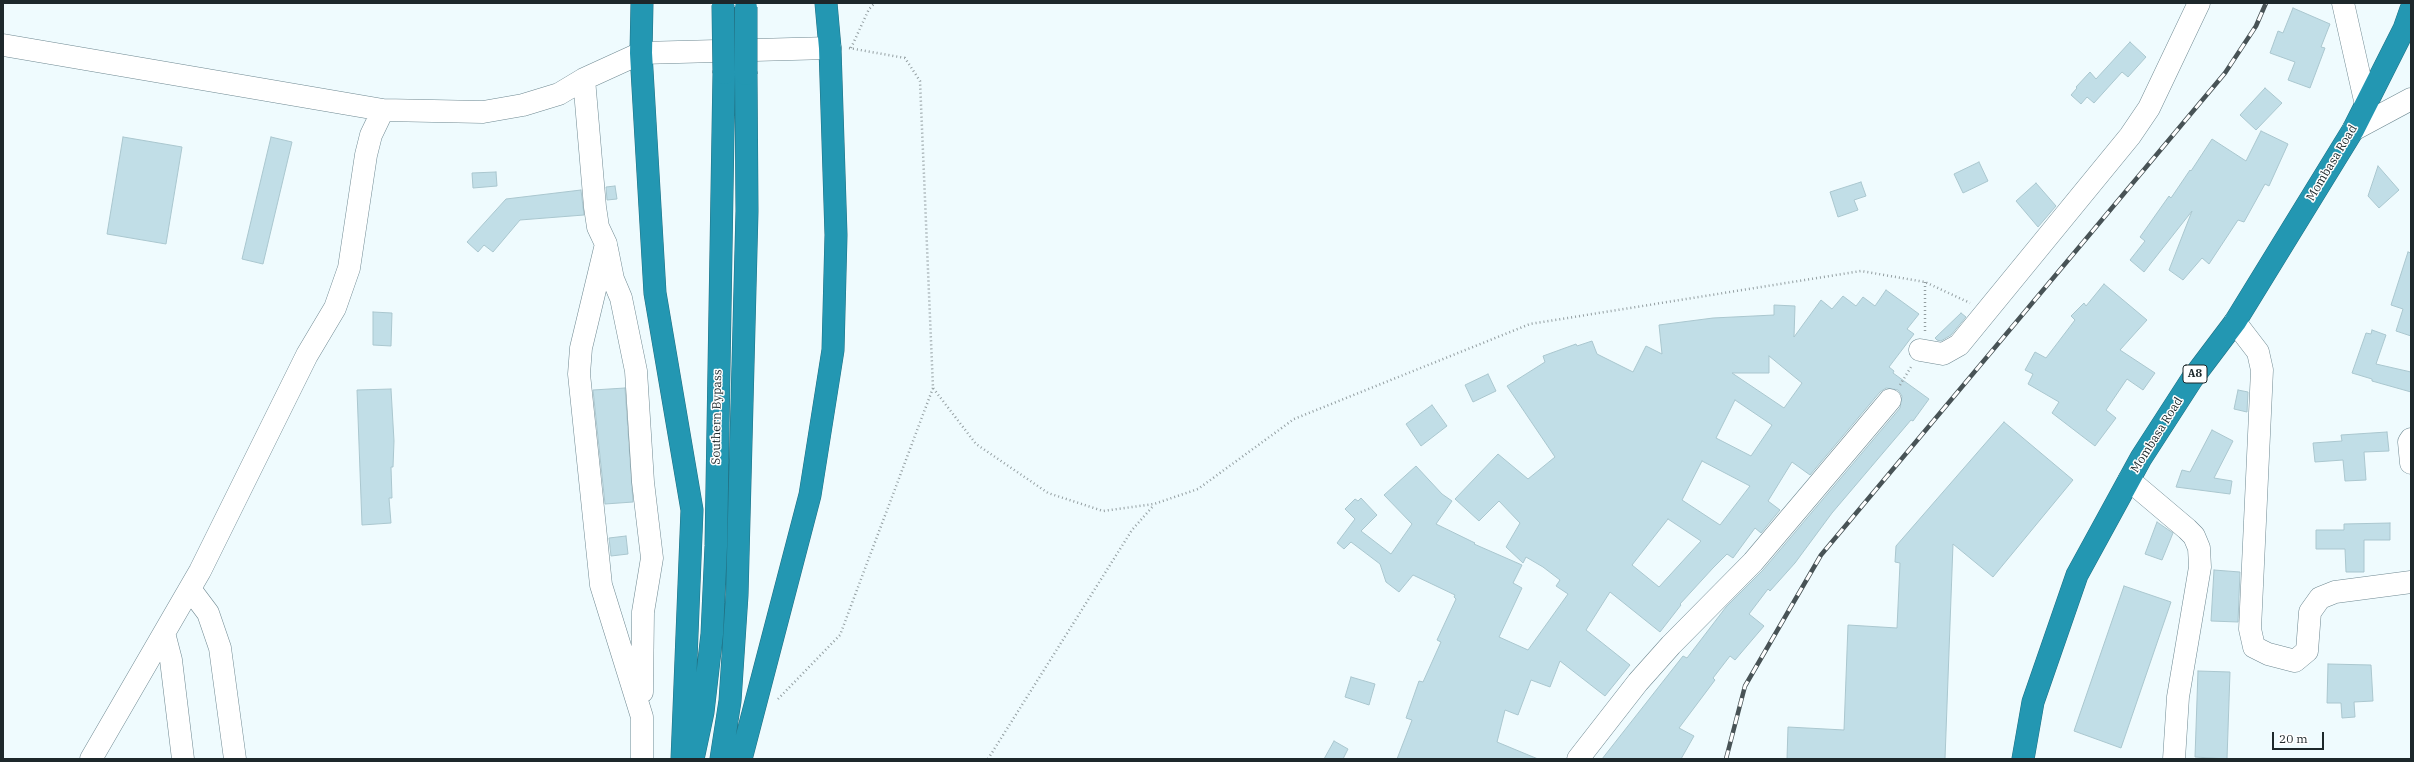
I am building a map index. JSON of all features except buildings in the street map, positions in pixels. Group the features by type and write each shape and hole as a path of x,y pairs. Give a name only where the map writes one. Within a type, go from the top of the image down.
{"highway":[{"path":"642,3 640,53 655,293 692,510 682,759"},
{"path":"741,759 810,495 833,350 840,48 826,3"},
{"name":"Southern Bypass","path":"693,759 703,712 712,634 716,546 724,74 723,4"},
{"name":"Southern Bypass","path":"721,759 730,701 737,595 747,211 746,5"},
{"name":"Mombasa Road","path":"2023,759 2033,702 2077,575 2129,480 2192,379 2235,322 2353,130 2404,29 2411,9"}],"street":[{"path":"1920,350 1943,354 1958,345 2130,136 2149,108 2199,3"},
{"path":"2343,3 2366,105"},
{"path":"3,45 383,110 483,112 523,106 559,94 584,79 640,53 840,48"},
{"path":"584,79 593,192 598,227 606,244 613,279 621,298 636,371 643,482 652,558 643,612 642,759"},
{"path":"2353,130 2411,99"},
{"path":"91,759 190,589 307,355 334,308 349,268 366,155 371,135 383,110"},
{"path":"606,244 581,348 579,374 602,585 642,717"},
{"path":"2235,322 2258,352 2262,370 2250,629 2254,647 2268,654 2295,661 2307,651 2310,612 2320,598 2335,592 2411,582"},
{"path":"1578,759 1638,682 1753,562 1890,400"},
{"path":"2411,439 2409,442 2411,463"},
{"path":"2129,480 2187,529 2194,536 2198,548 2200,567 2178,698 2174,759"},
{"path":"190,589 208,613 220,648 235,759"},
{"path":"164,633 171,660 183,759"}],"path":[{"path":"775,702 840,635 933,388 920,81 905,58 840,48 874,3"},
{"path":"933,388 976,444 1048,493 1103,510 1154,504 1198,489 1294,419 1530,324 1861,271 1924,282 1986,311"},
{"path":"988,759 1132,530 1154,504"}],"railway":[{"path":"1726,759 1745,686 1821,555 2225,73 2256,26 2266,3"}]}
